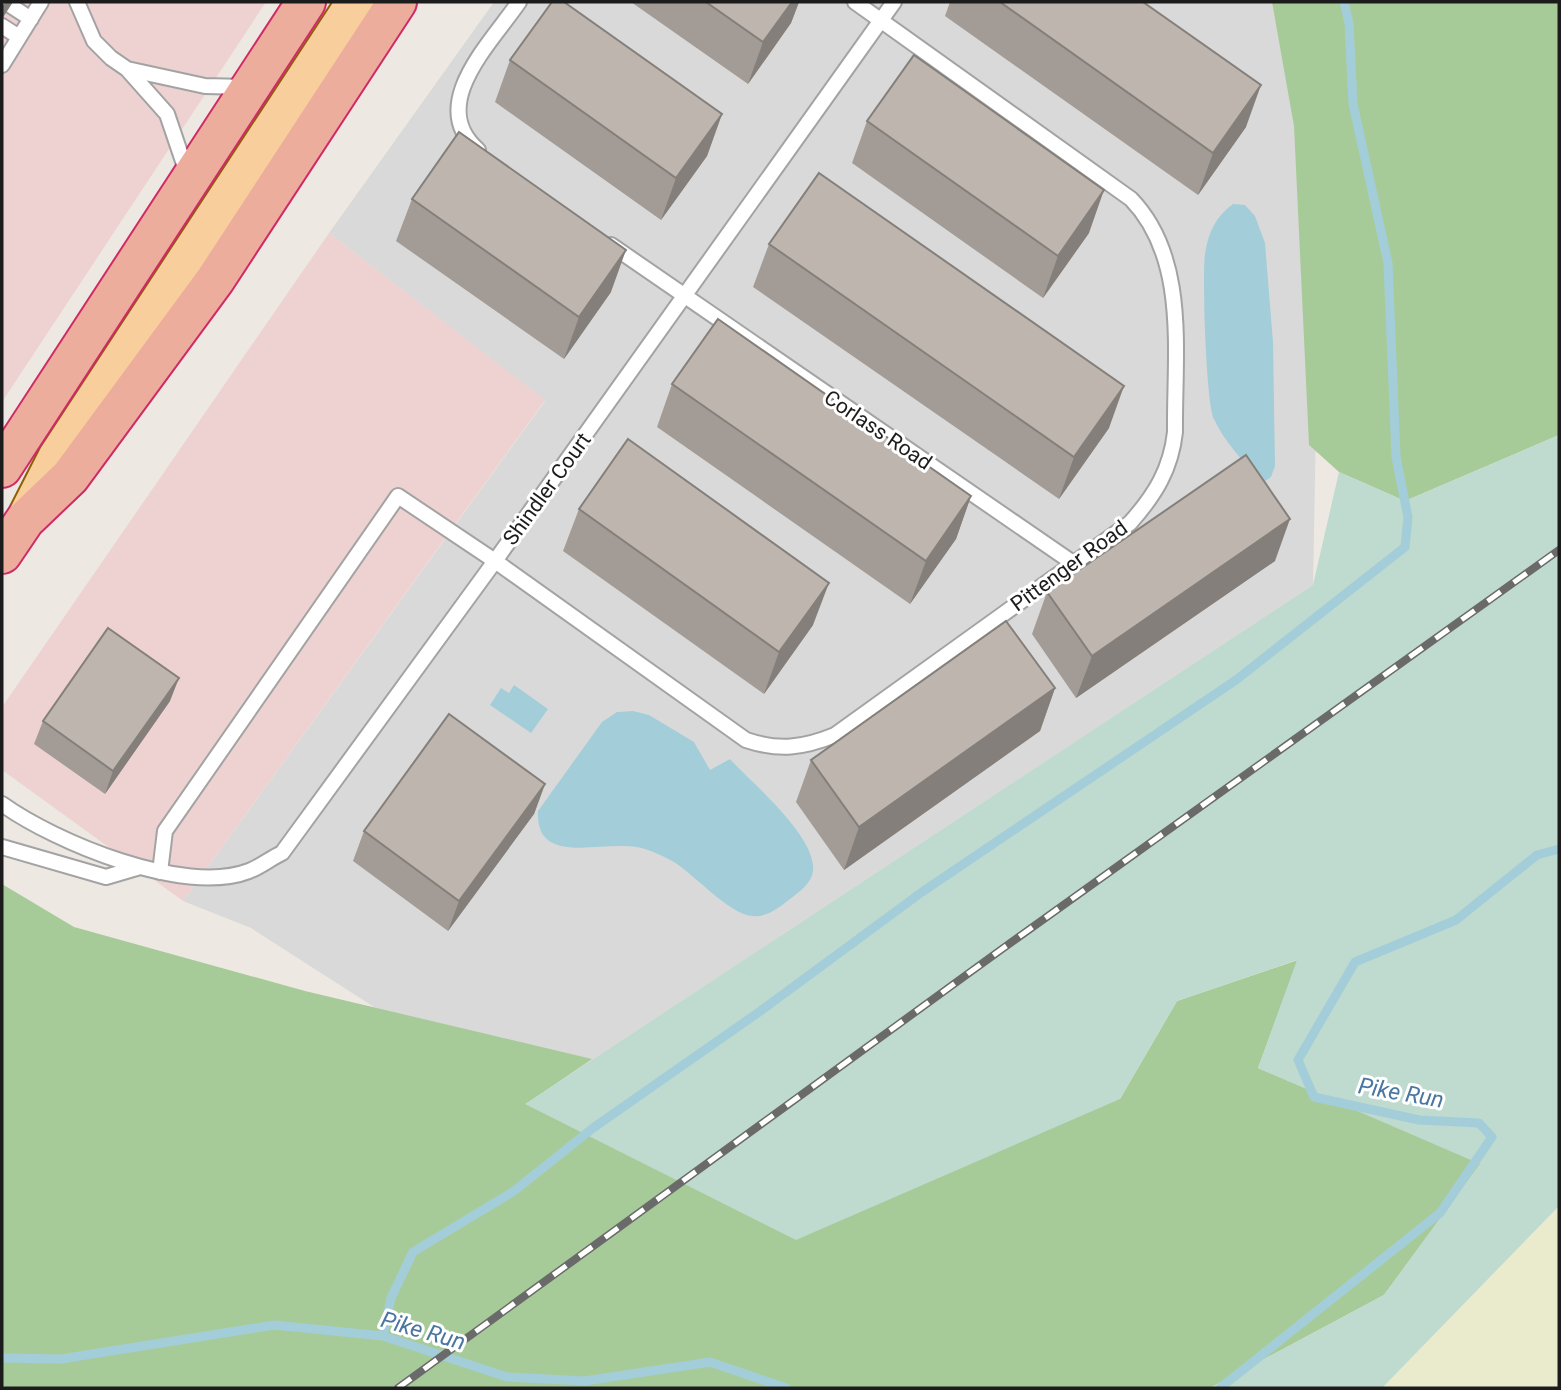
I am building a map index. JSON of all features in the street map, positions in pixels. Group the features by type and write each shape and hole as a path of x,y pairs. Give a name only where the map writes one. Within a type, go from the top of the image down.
{"highway":[{"path":"2,468 306,2"},
{"path":"2,554 25,520 70,477 215,280 397,2"}],"main road":[{"path":"25,520 57,458 356,2"}],"lane":[{"path":"5,2 31,19"},
{"path":"3,59 41,2"},
{"path":"77,2 94,41 110,58 127,69 167,114 189,180"},
{"path":"488,157 467,139 459,126 458,96 519,2"},
{"name":"Pittenger Road","path":"160,872 165,831 398,496 495,561 746,740 769,748 788,749 811,745 835,735 1130,523 1163,480 1172,454 1175,432 1173,296 1161,243 1147,215 1131,199 855,2"},
{"name":"Shindler Court","path":"2,804 28,822 140,867 160,872 206,877 248,872 282,853 495,561 894,2"},
{"path":"2,26 19,37"},
{"path":"127,69 205,86 251,87"},
{"name":"Corlass Road","path":"597,234 684,297 1073,563"},
{"path":"2,847 106,877 140,867"}],"shaded area":[{"path":"2,2 266,2 2,402"},
{"path":"494,2 1324,2 1313,585 525,1104 251,928 183,901 545,401 329,233"},
{"path":"329,233 545,400 183,901 2,770 2,707"}],"green space":[{"path":"1272,2 1559,2 1559,435 1405,501 1339,472 1309,445 1294,126"},
{"path":"1559,435 1559,1206 1382,1388 1210,1388 1384,1295 1480,1164 1258,1068 1297,960 1177,1001 1120,1099 796,1240 525,1104 1313,585 1339,472 1405,501"},
{"path":"2,884 74,927 305,991 592,1059 526,1104 1120,1099 1177,1001 1298,960 1258,1068 1481,1163 1384,1295 1210,1388 2,1388"},
{"path":"1559,1206 1559,1388 1382,1388"}],"water":[{"path":"1233,204 1245,205 1255,216 1265,243 1273,342 1275,466 1271,477 1261,484 1218,428 1211,408 1209,389 1204,311 1205,254 1214,226"},
{"path":"514,685 548,709 531,733 490,705 501,688 509,693"},
{"path":"633,711 649,715 694,742 710,770 730,759 767,796 795,827 812,857 812,875 804,887 772,911 752,916 733,909 674,862 648,850 629,846 576,848 561,846 548,840 540,829 538,811 602,722 617,712"}],"building":[{"path":"552,2 564,2 722,114 676,178 510,60"},
{"path":"706,2 792,2 763,42"},
{"path":"1000,2 1143,2 1261,85 1213,153"},
{"path":"914,55 1104,190 1058,256 867,121"},
{"path":"459,132 626,250 579,317 412,199"},
{"path":"819,173 1124,386 1074,457 769,244"},
{"path":"718,319 971,496 926,561 672,384"},
{"path":"628,439 829,583 779,652 579,509"},
{"path":"1246,455 1290,519 1092,656 1047,592"},
{"path":"1006,621 1055,688 859,827 811,760"},
{"path":"108,628 179,678 113,771 43,721"},
{"path":"449,714 545,784 459,901 364,831"}],"waterway":[{"path":"383,1336 391,1298 413,1252 514,1191 593,1128 759,1012 922,892 1236,680 1405,547 1408,517 1396,457 1388,263 1353,104 1349,23 1344,2"},
{"name":"Pike Run","path":"1220,1388 1440,1213 1492,1137 1479,1123 1419,1120 1314,1097 1298,1060 1355,962 1456,920 1537,855 1559,849"},
{"name":"Pike Run","path":"2,1358 61,1359 274,1325 383,1336 507,1377 585,1381 710,1362 786,1388"}],"railway":[{"path":"398,1388 1002,949 1559,550"}]}
